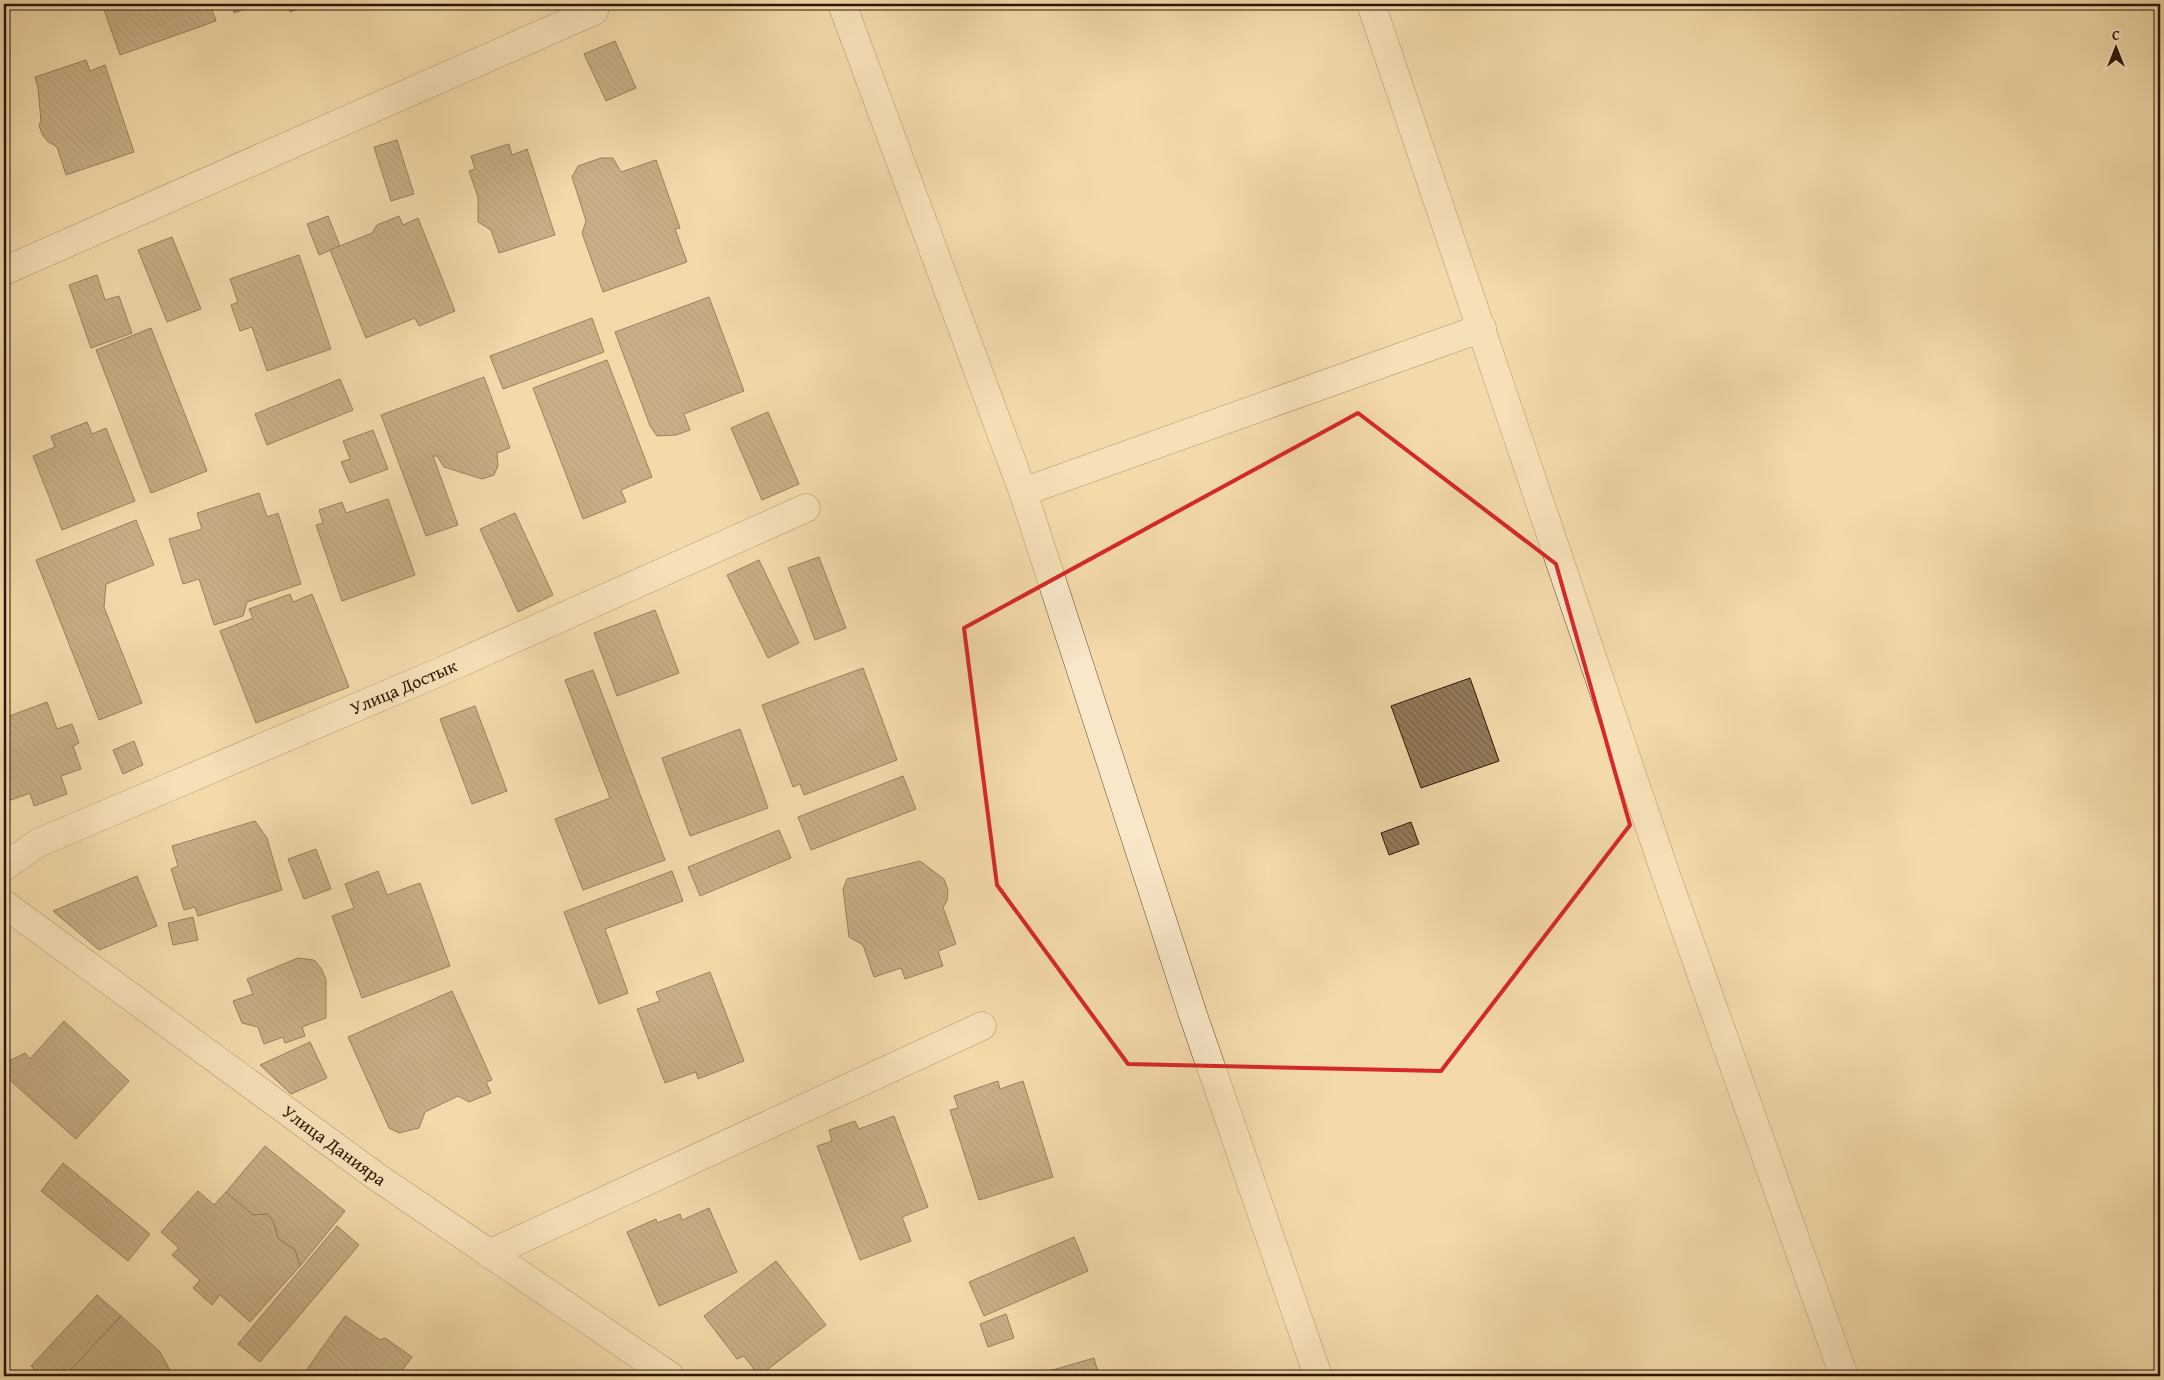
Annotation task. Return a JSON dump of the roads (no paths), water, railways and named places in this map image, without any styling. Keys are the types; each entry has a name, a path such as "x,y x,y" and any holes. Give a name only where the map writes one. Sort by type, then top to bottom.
{"street":[{"path":"842,4 1023,492 1193,1015 1318,1376"},
{"path":"1371,4 1666,875 1844,1376"},
{"path":"4,271 594,11"},
{"path":"1023,492 1482,328"},
{"name":"Улица Достык","path":"4,868 38,843 444,670 806,508"},
{"name":"Улица Данияра","path":"4,904 377,1177 670,1376"},
{"path":"489,1254 982,1026"}]}
